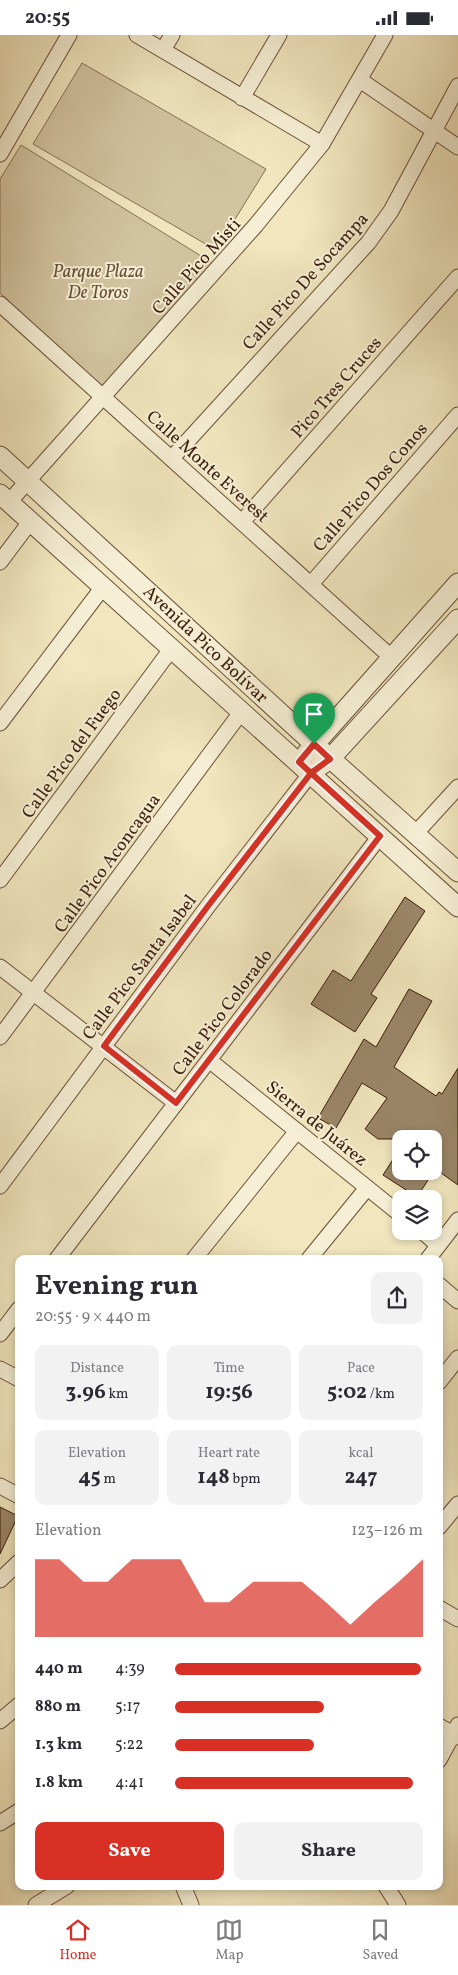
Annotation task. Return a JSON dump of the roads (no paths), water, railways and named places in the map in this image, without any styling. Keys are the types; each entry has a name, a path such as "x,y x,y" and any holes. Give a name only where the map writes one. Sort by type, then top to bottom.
{"street":[{"path":"0,153 69,35"},
{"path":"137,35 322,144"},
{"path":"163,51 172,35"},
{"path":"242,98 278,35"},
{"name":"Calle Pico Misti","path":"4,498 28,482 256,225 322,144 385,35"},
{"path":"360,80 458,147"},
{"name":"Calle Pico De Socampa","path":"172,458 368,243 391,211 458,86"},
{"name":"Pico Tres Cruces","path":"242,522 458,277"},
{"name":"Calle Monte Everest","path":"0,304 391,657"},
{"name":"Calle Pico Dos Conos","path":"311,584 458,415"},
{"name":"Avenida Pico Bolívar","path":"0,456 330,759 458,872"},
{"name":"Avenida Pico Bolívar","path":"4,498 305,767 458,907"},
{"path":"0,563 30,523"},
{"path":"305,767 314,744 458,583"},
{"path":"0,723 103,587"},
{"path":"305,767 330,759 458,619"},
{"name":"Calle Pico del Fuego","path":"0,880 172,648"},
{"name":"Calle Pico Aconcagua","path":"0,1037 242,711"},
{"name":"Calle Pico Santa Isabel","path":"0,1186 208,906 305,767"},
{"path":"415,834 458,787"},
{"name":"Calle Pico Colorado","path":"60,1255 380,836"},
{"path":"0,967 176,1103"},
{"name":"Sierra de Juárez","path":"209,1060 392,1208"},
{"path":"197,1255 297,1131"},
{"path":"313,1255 367,1188"},
{"path":"431,1255 458,1220"},
{"path":"432,1240 438,1245"},
{"path":"443,1288 458,1301"},
{"path":"0,1334 15,1314"},
{"path":"443,1377 458,1358"},
{"path":"0,1369 15,1377"},
{"path":"0,1486 15,1494"},
{"path":"443,1522 458,1504"},
{"path":"0,1579 15,1567"},
{"path":"443,1610 458,1619"},
{"path":"0,1721 15,1708"},
{"path":"443,1727 456,1732 443,1753"},
{"path":"0,1823 15,1814"},
{"path":"36,1905 60,1890"},
{"path":"185,1890 191,1905"},
{"path":"389,1890 398,1905"}],"park label":[{"name":"Parque Plaza De Toros","path":"98,282"}]}
